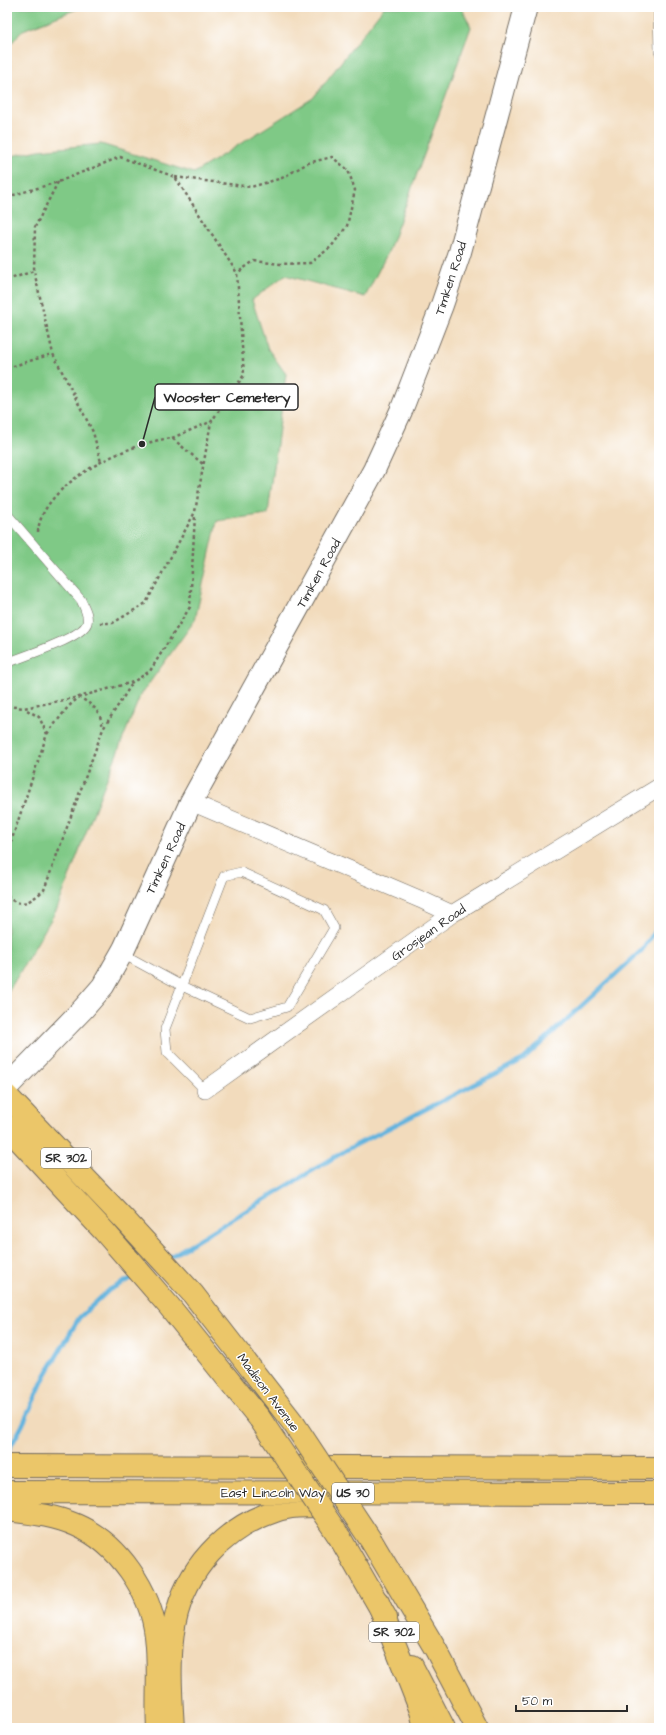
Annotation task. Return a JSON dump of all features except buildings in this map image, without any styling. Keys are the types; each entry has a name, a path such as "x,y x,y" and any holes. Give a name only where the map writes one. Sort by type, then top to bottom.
{"main road":[{"name":"Madison Avenue","path":"7,1096 193,1294 294,1424 372,1542 436,1650 477,1728"},
{"name":"Madison Avenue","path":"7,1127 104,1231 169,1306 260,1419 340,1538 378,1602 444,1728"},
{"path":"7,1451 64,1460"},
{"name":"East Lincoln Way","path":"7,1466 64,1460 234,1467 659,1468"},
{"name":"East Lincoln Way","path":"7,1492 659,1494"},
{"path":"173,1728 172,1646 174,1622 182,1597 193,1574 218,1544 235,1530 255,1519 275,1511 298,1506 659,1506"},
{"path":"7,1510 35,1514 76,1525 97,1538 116,1554 132,1572 144,1593 151,1612 156,1636 158,1728"},
{"path":"378,1602 421,1711 425,1728"}],"street":[{"name":"Timken Road","path":"7,1087 103,986 121,953 191,802 374,470 401,411 442,305 460,252 526,7"},
{"name":"Grosjean Road","path":"205,1090 452,914 659,787"},
{"path":"191,802 452,914"}],"lane":[{"path":"658,7 659,52"},
{"path":"7,514 81,600 86,613 87,622 84,629 72,637 7,663"},
{"path":"121,953 182,986 250,1018 287,1007 334,928 324,910 242,872 224,876 182,986 165,1029 167,1052 205,1090"}],"path":[{"path":"7,197 58,182 120,157 175,177 251,187 282,178 308,163 332,157 348,170 355,190 348,226 331,247 310,263 280,264 254,261 238,273"},
{"path":"7,706 24,708 79,697 133,682 150,671 190,607 196,512 211,422 244,375 238,273 175,177"},
{"path":"58,182 35,227 34,271 53,354 93,432 101,462"},
{"path":"7,280 34,271"},
{"path":"7,368 53,354"},
{"path":"37,548 38,520 61,488 101,462 159,440 172,438 211,422"},
{"path":"172,438 204,465"},
{"path":"87,622 113,623 146,603 196,512"},
{"path":"7,896 22,903 31,901 44,890 103,729 133,682"},
{"path":"79,697 93,705 101,715 103,729"},
{"path":"7,854 47,734 68,707 79,697"},
{"path":"24,708 39,717 47,734"}],"green space":[{"path":"7,7 82,7 23,30 7,48"},
{"path":"384,7 461,7 471,27 389,250 365,297 285,275 252,300 268,349 286,374 268,514 217,521 195,620 140,696 57,909 7,994 7,157 39,150 101,144 194,173 313,98"}],"waterway":[{"path":"168,1258 348,1149 524,1059 642,950 659,926"},
{"path":"7,1453 22,1426 45,1376 79,1318 109,1290 136,1276"}],"place":[{"name":"Wooster Cemetery","path":"142,444"}]}
